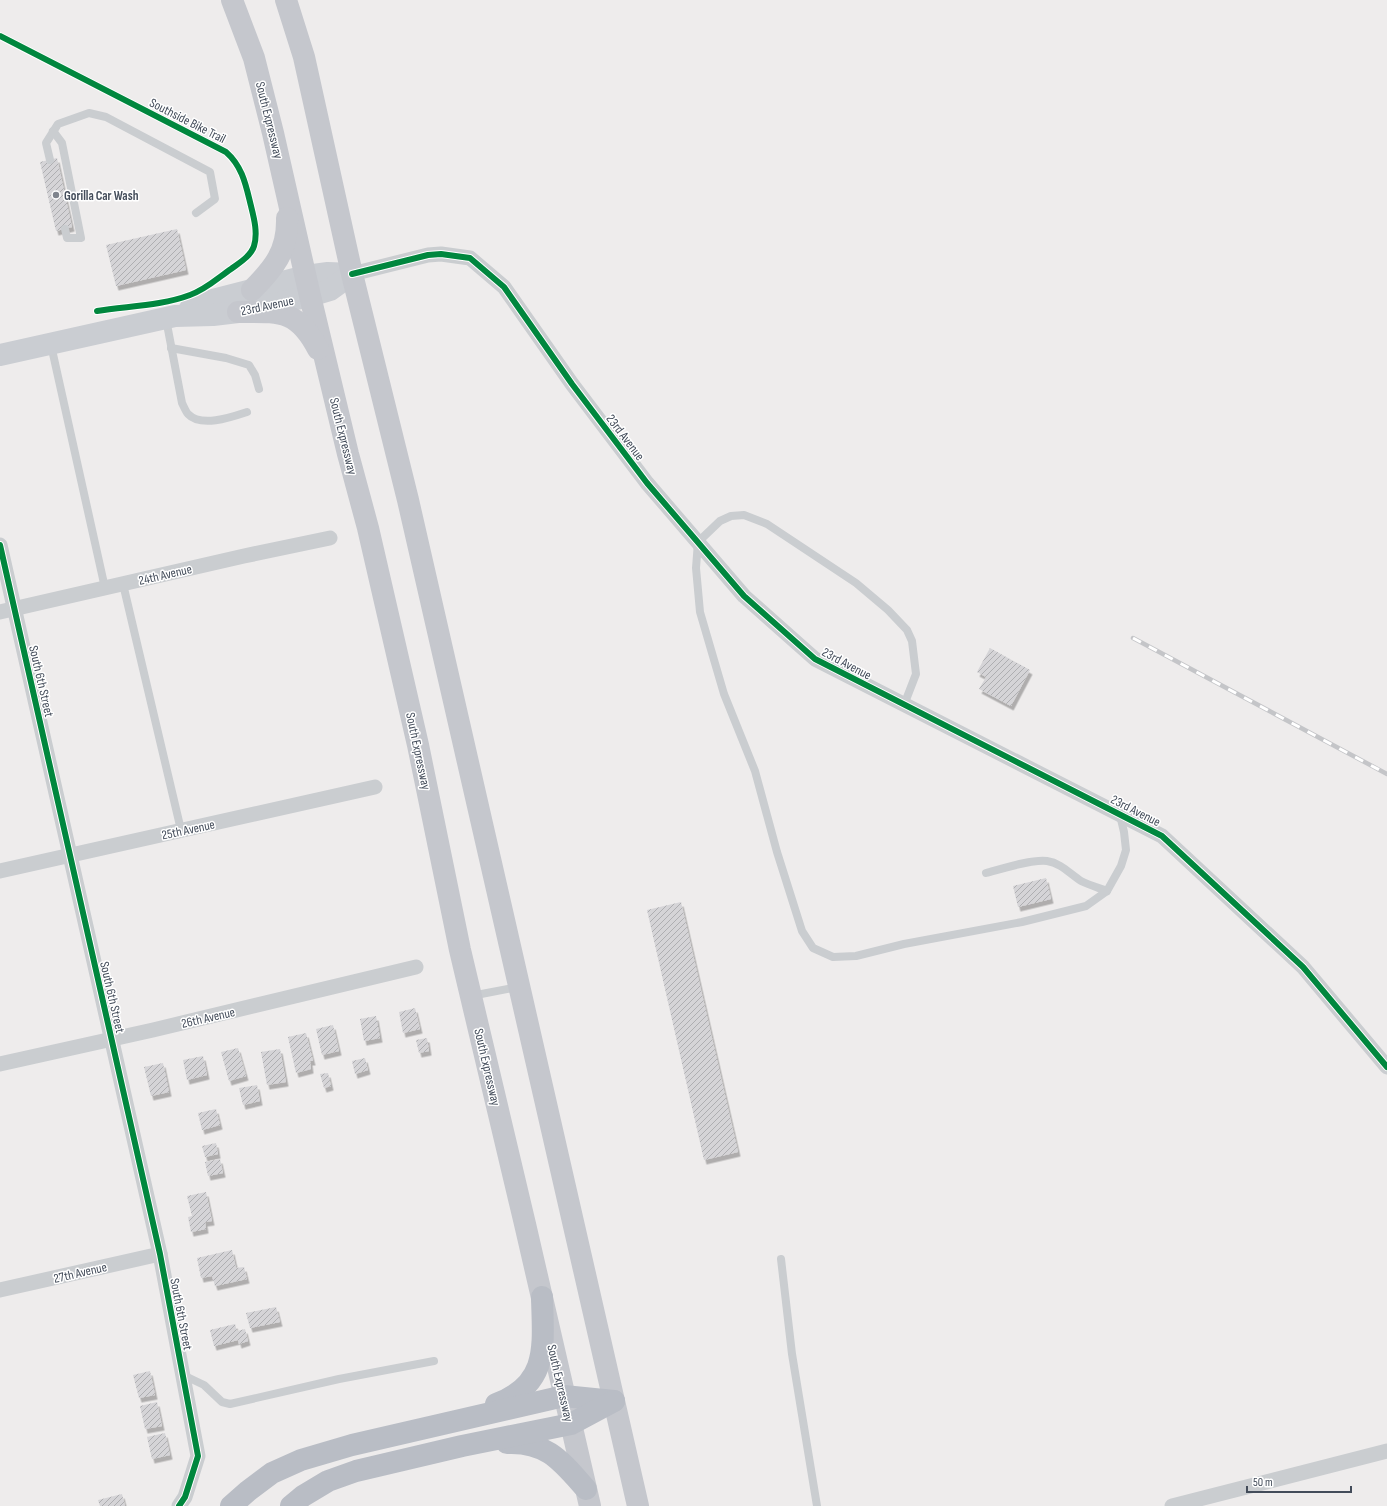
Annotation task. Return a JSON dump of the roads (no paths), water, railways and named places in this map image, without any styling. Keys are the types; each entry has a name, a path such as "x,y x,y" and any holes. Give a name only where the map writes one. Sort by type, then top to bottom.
{"highway":[{"path":"444,1424 499,1403 516,1394 529,1382 538,1369 543,1346 542,1297"},
{"path":"231,1506 272,1473 300,1460 352,1445 564,1396 614,1401"},
{"path":"291,1506 302,1496 328,1481 356,1471 462,1446 570,1424 614,1401"},
{"path":"462,1446 517,1442 538,1447 560,1459 588,1497"}],"main road":[{"name":"South Expressway","path":"232,0 254,58 286,185 308,286 348,454 368,528 418,745 471,996 588,1497"},
{"path":"286,0 304,57 352,274 408,500 638,1506"},
{"path":"252,290 269,274 278,260 283,248 287,228 286,185"},
{"name":"23rd Avenue","path":"0,355 171,318 238,312 308,286 328,273 352,274"},
{"name":"23rd Avenue","path":"171,318 213,300 252,290 308,286"},
{"path":"238,312 279,313 293,318 314,340 328,368"}],"street":[{"name":"23rd Avenue","path":"352,274 428,255 441,254 470,258 504,287 572,384 647,483 744,596 815,659 1162,836 1303,967 1387,1067"},
{"name":"24th Avenue","path":"7,610 330,538"},
{"name":"South 6th Street","path":"0,545 7,610 69,855 160,1254 183,1375 198,1456 185,1497 179,1506"},
{"name":"25th Avenue","path":"0,870 375,788"},
{"name":"26th Avenue","path":"0,1064 111,1040 416,967"},
{"name":"27th Avenue","path":"0,1290 160,1254"},
{"path":"1172,1506 1387,1450"}],"lane":[{"path":"50,160 46,143 58,124 89,113 106,117 210,172 215,199 196,213"},
{"path":"53,131 62,142 81,238 67,238 65,229"},
{"path":"171,318 171,348 182,403 188,414 196,420 210,421 247,412"},
{"path":"51,344 105,588"},
{"path":"171,348 226,358 249,365 255,375 259,389"},
{"path":"904,705 916,674 912,641 907,630 888,610 856,583 767,524 744,515 731,516 720,521 698,542 696,568 700,612 724,694 755,770 777,852 802,931 813,948 833,957 856,956 904,944 1054,915 1086,906 1108,891 1121,866 1126,850 1120,814"},
{"path":"123,584 181,830"},
{"path":"986,873 1033,862 1046,861 1055,863 1082,881 1108,891"},
{"path":"471,996 519,987"},
{"path":"781,1259 792,1354 818,1506"},
{"path":"183,1375 204,1385 222,1402 230,1404 339,1379 434,1361"}],"railway":[{"path":"1133,638 1387,774"}],"place":[{"name":"Gorilla Car Wash","path":"56,195"}]}
